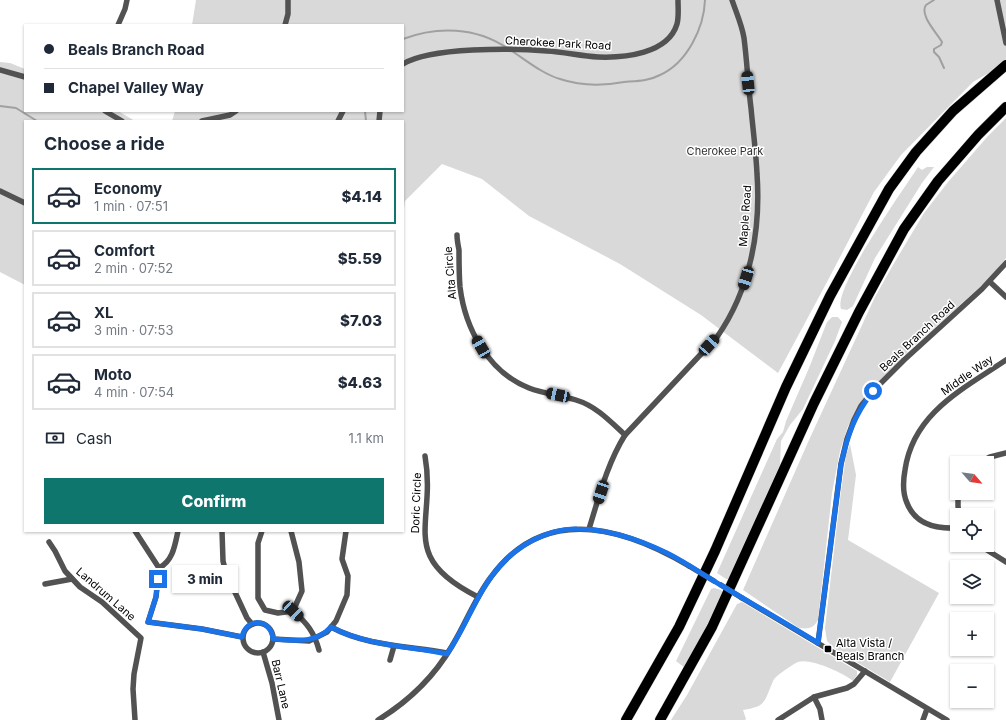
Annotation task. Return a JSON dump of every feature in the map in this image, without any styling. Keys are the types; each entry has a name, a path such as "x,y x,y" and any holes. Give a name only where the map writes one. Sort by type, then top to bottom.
{"highway":[{"path":"626,720 679,627 715,551 786,387 830,296 889,189 916,152 953,111 1006,65"},
{"path":"660,720 712,627 814,402 859,312 904,229 938,181 978,135 1006,108"}],"street":[{"path":"118,24 127,0"},
{"path":"285,24 288,14 288,0"},
{"name":"Cherokee Park Road","path":"404,64 417,58 450,52 527,49 598,57 622,56 646,52 659,45 673,32 677,23 678,0"},
{"name":"Maple Road","path":"589,529 608,467 616,448 625,435 717,337 727,323 734,309 750,265 757,216 757,174 744,37 732,0"},
{"path":"997,0 1006,43"},
{"path":"0,70 24,77"},
{"path":"107,112 120,120"},
{"path":"207,120 230,115 234,112"},
{"path":"0,191 24,203"},
{"name":"Alta Circle","path":"457,235 462,299 476,338 487,356 502,371 518,383 536,390 577,400 588,405 609,420 625,435"},
{"name":"Beals Branch Road","path":"818,643 841,464 847,439 854,420 862,406 882,381 990,282 1006,263"},
{"path":"990,282 1006,297"},
{"name":"Middle Way","path":"950,527 933,526 920,520 911,511 903,492 907,456 914,439 924,425 946,401 958,391 1006,360"},
{"path":"994,456 1006,453"},
{"name":"Doric Circle","path":"425,456 428,476 424,532 428,552 434,564 447,578 478,597"},
{"path":"378,720 406,700 424,684 447,654 478,597 500,565 529,543 554,532 577,528 608,532 637,540 662,550 947,720"},
{"path":"136,532 159,568 156,597 148,622 202,629 242,637"},
{"path":"159,568 166,564 174,550 178,532"},
{"path":"222,532 223,561 226,573 247,618 252,624"},
{"path":"262,532 258,543 258,598 265,610 278,613 293,611 306,622 315,638 319,650"},
{"path":"291,532 300,562 302,591 293,611"},
{"path":"273,639 309,641 327,632 336,621 347,595 348,576 342,559 346,532"},
{"name":"Landrum Lane","path":"49,542 65,571 72,579 80,587 102,602 141,638 134,674 133,689 135,720"},
{"path":"990,552 1006,562"},
{"path":"45,584 72,579"},
{"path":"252,624 265,624 271,630 273,639 270,647 263,652 255,653 247,649 243,642 242,637 245,629 252,624"},
{"path":"331,627 372,642 447,654"},
{"path":"390,660 394,646"},
{"name":"Barr Lane","path":"263,652 272,683 278,720"},
{"path":"778,720 814,697 847,688 854,684 865,671"},
{"path":"814,697 820,709 822,720"},
{"path":"923,720 927,709"}],"green space":[{"name":"Cherokee Park","path":"196,0 1006,0 1006,63 973,82 901,155 874,192 778,373 701,315 620,264 529,216 482,179 442,164 405,201 404,208 404,120 172,120 175,112 404,112 404,24 192,24"},
{"path":"0,62 10,63 24,69 24,112 120,112 133,120 24,120 24,284 0,272"},
{"path":"1006,118 1006,258 991,277 913,347 871,389 848,426 840,451 832,493 818,620 810,628 799,628 743,590 809,440 875,297 924,213 948,182 988,136"},
{"path":"918,167 922,170 927,167 934,167 922,183 875,258 853,306 847,310 841,309 841,298 858,261 885,216"},
{"path":"832,317 838,317 842,322 835,341 803,409 790,425 781,441 780,465 730,579 726,579 717,573 777,439 783,432 786,421 827,322"},
{"path":"850,444 856,475 848,540 939,593 890,682 835,649 827,641 825,628 840,499 846,455"},
{"path":"714,588 721,590 723,593 685,668 676,661 711,589"},
{"path":"742,602 857,671 857,675 853,681 835,670 818,664 804,661 798,662 775,678 762,704 743,710 745,720 671,720 687,695 737,604"}],"waterway":[{"path":"512,51 547,74 576,83 592,85 608,84 651,78 670,69 686,53 692,44 701,22 705,0"},
{"path":"934,0 926,5 924,9 927,19 942,42 941,45 934,49 934,52 939,57 944,68"},
{"path":"404,39 429,32 469,32 495,41 507,48"},
{"path":"0,106 16,108 35,120"},
{"path":"365,112 366,120"}],"place":[{"name":"Alta Vista / Beals Branch","path":"828,649"}],"route":[{"path":"158,579 156,597 148,622 158,625 202,629 242,637 248,626 260,623 265,624 271,630 273,639 309,641 327,632 331,627 372,642 430,650 447,654 478,597 500,565 514,553 540,537 554,532 577,528 589,529 612,533 655,547 818,643 834,509 841,464 847,439 854,420 873,391"}]}
